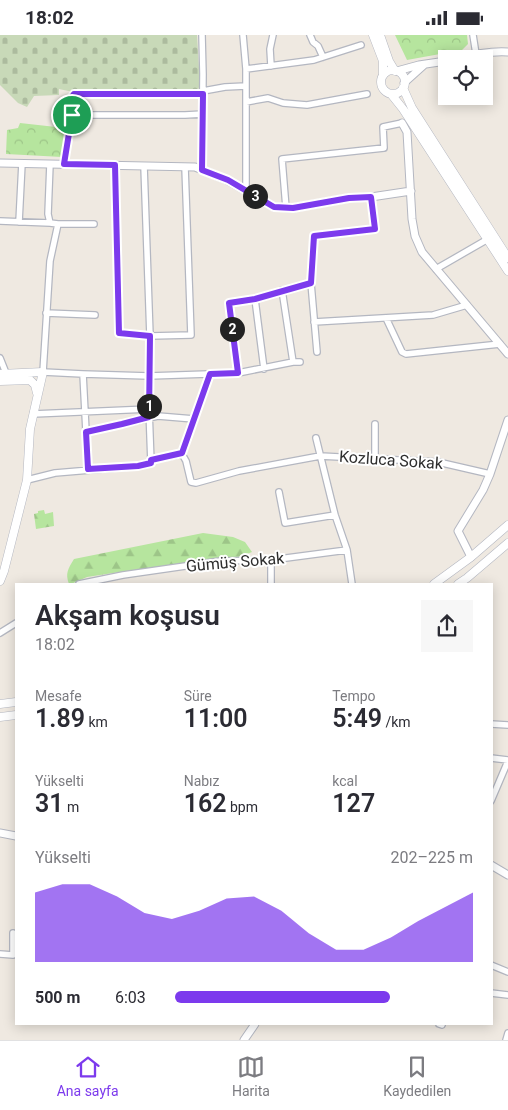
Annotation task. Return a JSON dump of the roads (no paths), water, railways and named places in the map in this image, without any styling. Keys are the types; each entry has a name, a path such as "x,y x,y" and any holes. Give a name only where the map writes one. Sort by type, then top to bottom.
{"main road":[{"path":"373,35 383,61 382,87 391,94 403,109 508,271"},
{"path":"380,35 390,61 396,71 403,76 404,86 412,108 508,258"},
{"path":"383,75 390,71 396,71"},
{"path":"391,94 398,93 404,86"},
{"path":"0,381 43,372 30,429 27,480 0,581"},
{"path":"3,373 30,376"},
{"path":"30,376 38,395"},
{"path":"435,583 471,557 508,525"},
{"path":"459,583 508,543"},
{"path":"0,555 9,553"},
{"path":"0,704 15,702"},
{"path":"0,717 15,715"}],"street":[{"path":"202,35 202,170"},
{"path":"242,35 246,69 246,191"},
{"path":"271,66 270,49 273,35"},
{"path":"310,35 323,57"},
{"path":"473,35 475,50"},
{"path":"246,69 314,60 361,45"},
{"path":"493,51 508,52"},
{"path":"396,71 438,62"},
{"path":"404,86 424,65"},
{"path":"203,114 69,115 70,100 74,94 203,92 225,87 246,86"},
{"path":"246,102 268,98 283,103 307,105 367,94"},
{"path":"64,164 72,115"},
{"path":"286,208 282,159 384,148 383,127 402,123 407,132 412,219 415,237 422,253 508,354"},
{"path":"0,163 195,167 228,180 274,207 286,208 411,191"},
{"path":"19,222 22,163"},
{"path":"50,164 48,215 50,223"},
{"path":"115,165 119,333 150,336 191,335 185,167"},
{"path":"144,166 150,336 149,417 151,460"},
{"path":"317,351 311,283 314,236 375,229 371,197"},
{"path":"0,221 58,224 94,223"},
{"path":"58,224 50,261 43,372 150,376 238,373 296,362 282,290"},
{"path":"436,269 488,239"},
{"path":"238,373 229,303 255,299 311,283"},
{"path":"255,299 264,369"},
{"path":"314,322 433,315 468,305"},
{"path":"46,313 94,315"},
{"path":"386,318 402,352 406,355 500,344"},
{"path":"0,358 3,373"},
{"path":"83,374 88,469"},
{"path":"27,480 55,473 138,466 151,463 151,460 182,453 210,374"},
{"path":"33,414 149,409"},
{"path":"86,432 149,417 194,419"},
{"path":"471,557 458,531 490,475 508,419"},
{"path":"375,458 376,424"},
{"path":"316,438 335,515 347,550 352,583"},
{"name":"Kozluca Sokak","path":"182,453 186,461 190,481 196,483 239,471 320,455 438,462 490,475"},
{"path":"279,492 285,523 335,515"},
{"name":"Gümüş Sokak","path":"84,583 123,575 220,561 271,560 347,550"},
{"path":"271,560 271,583"},
{"path":"0,633 15,624"},
{"path":"493,724 508,725"},
{"path":"493,758 508,761 493,796"},
{"path":"0,833 15,836"},
{"path":"493,866 508,875"},
{"path":"0,955 13,955 13,933"},
{"path":"493,966 508,972"},
{"path":"493,993 508,995"},
{"path":"244,1040 255,1025"},
{"path":"506,1040 508,1033"}]}
